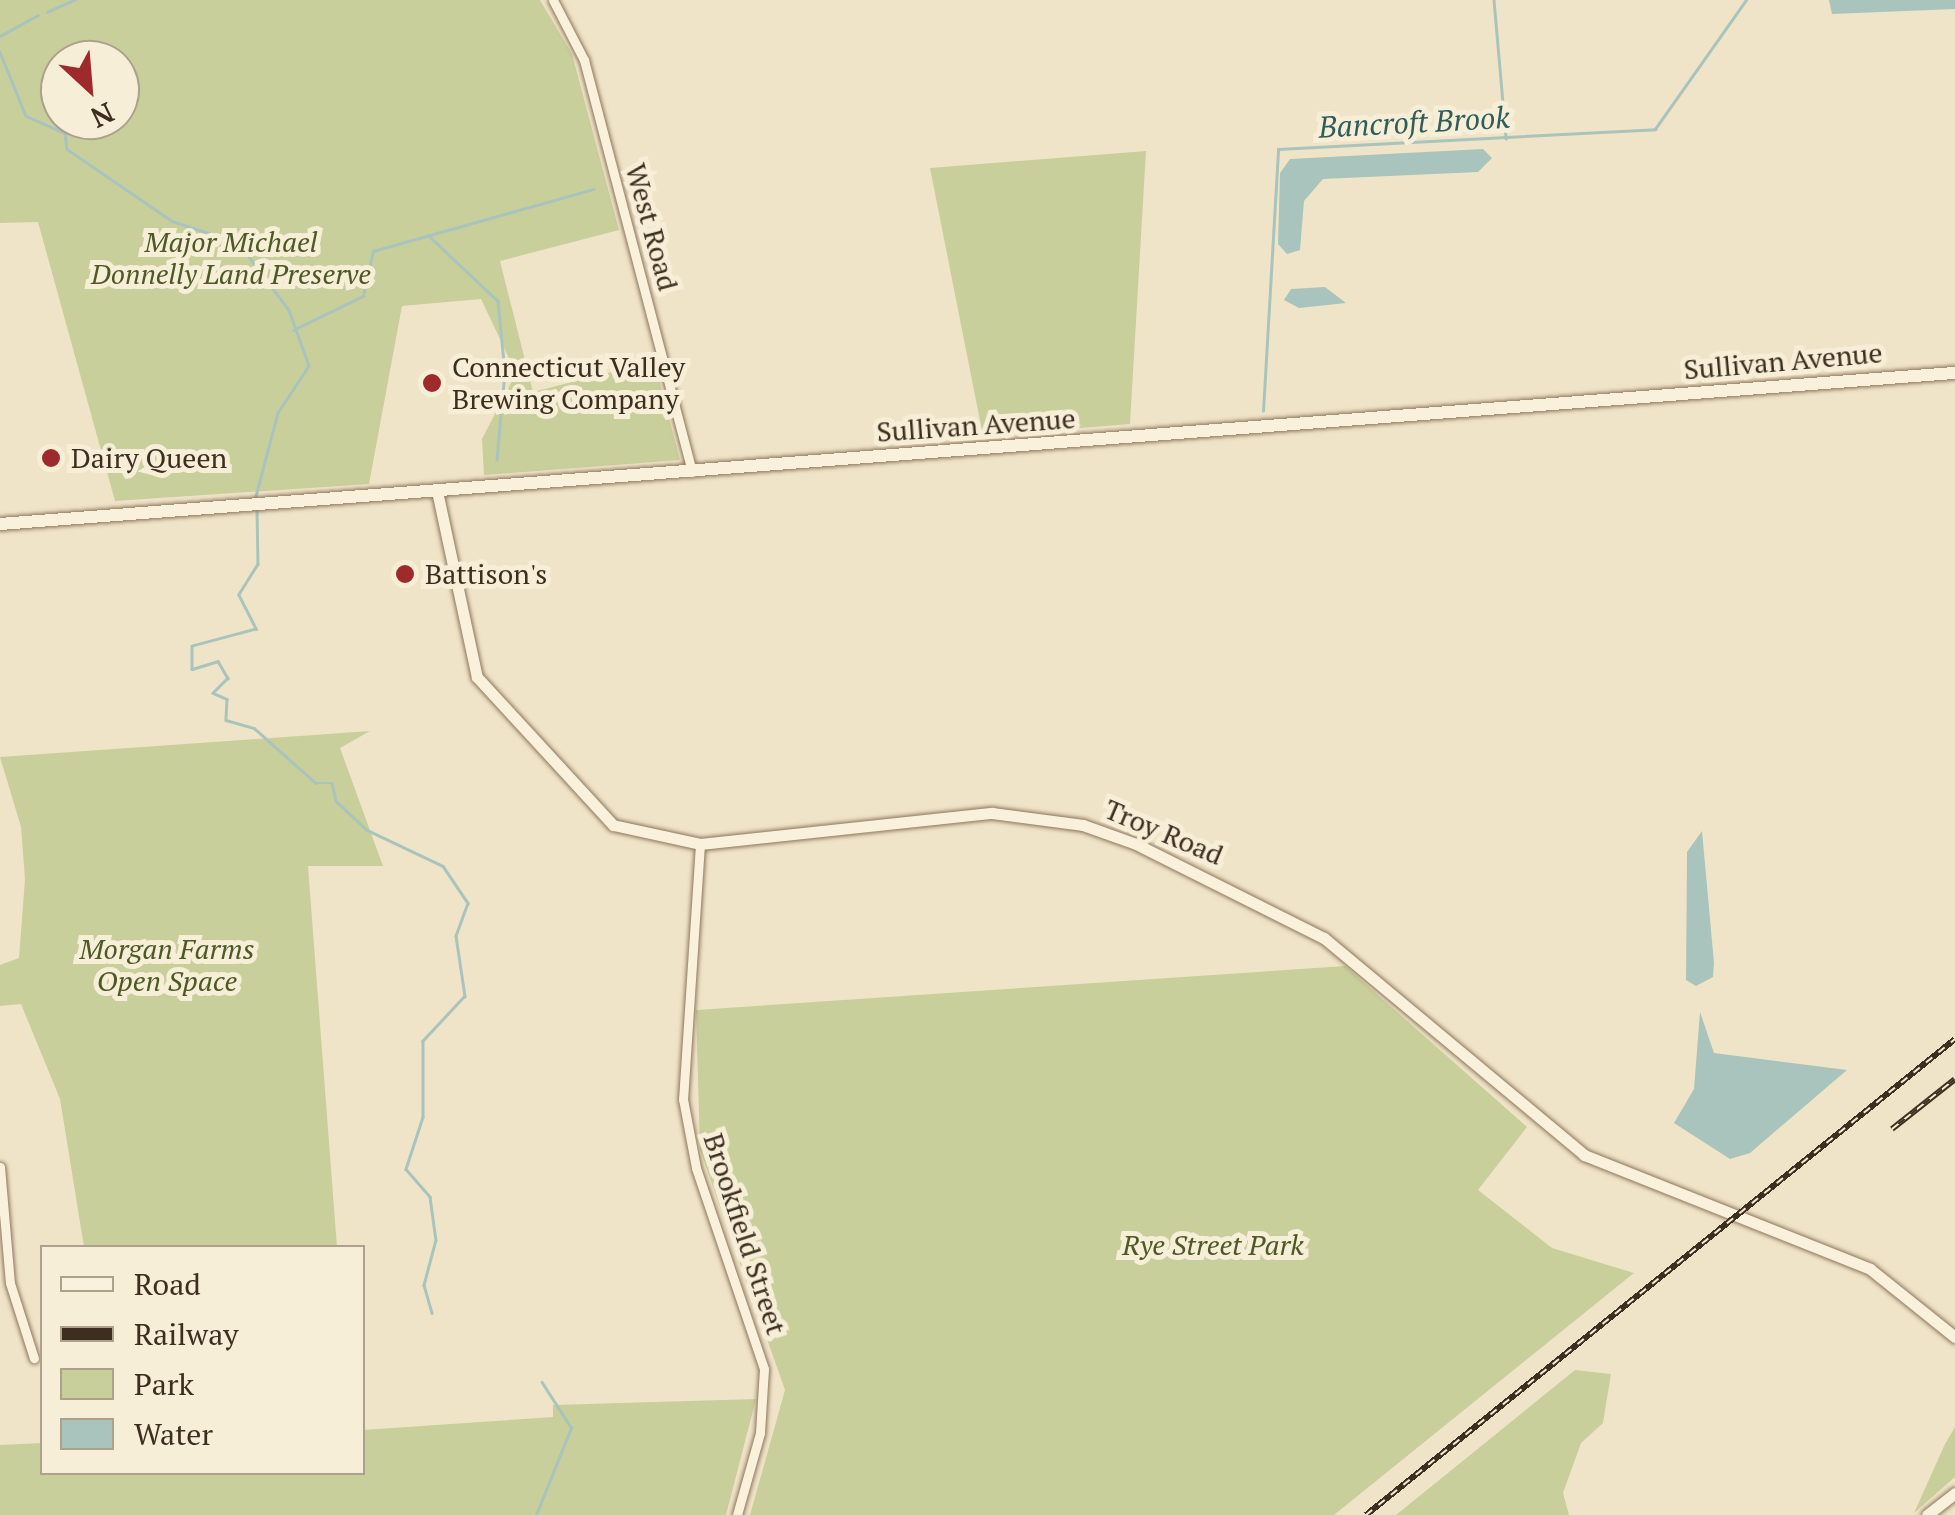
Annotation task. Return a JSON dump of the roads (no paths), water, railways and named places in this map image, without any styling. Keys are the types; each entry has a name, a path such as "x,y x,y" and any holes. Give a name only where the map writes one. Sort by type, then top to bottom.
{"main road":[{"name":"Sullivan Avenue","path":"0,524 1955,373"}],"street":[{"name":"West Road","path":"553,0 584,60 692,472"},
{"name":"Troy Road","path":"437,491 467,650 494,702 596,814 643,838 700,844 992,813 1083,825 1136,844 1310,929 1584,1155 1870,1270 1955,1337"},
{"name":"Brookfield Street","path":"700,844 683,1099 696,1168 764,1369 760,1434 737,1515"},
{"path":"0,1168 10,1283 34,1358"},
{"path":"1927,1515 1955,1492"}],"water":[{"path":"1829,0 1955,0 1955,9 1832,14"},
{"path":"1483,149 1492,158 1478,172 1323,179 1304,201 1300,250 1287,254 1278,244 1280,173 1290,159"},
{"path":"1325,287 1346,303 1299,308 1284,300 1291,289"},
{"path":"1702,831 1714,963 1713,977 1696,986 1686,980 1687,852"},
{"path":"1700,1012 1714,1053 1847,1070 1750,1153 1730,1159 1674,1123 1694,1089"}],"waterway":[{"path":"47,12 74,0"},
{"path":"1494,0 1506,138"},
{"name":"Bancroft Brook","path":"1263,411 1278,149 1655,129 1746,0"},
{"path":"0,36 38,15"},
{"path":"0,52 26,116 65,133 67,149 172,221 239,243 289,310 309,366 278,413 256,496"},
{"path":"293,330 363,296 373,251 593,189"},
{"path":"428,235 498,301 505,372 497,460"},
{"path":"257,509 258,564 239,595 256,629 192,646 192,669 218,661 228,678 213,693 227,699 226,720 254,728 316,783 332,783 336,801 367,830 443,866 468,903 456,936 465,996 423,1041 423,1117 406,1169 430,1197 436,1240 424,1285 432,1313"},
{"path":"536,1515 571,1428 542,1383"}],"railway":[{"path":"1366,1515 1955,1039"},
{"path":"1892,1129 1955,1079"}],"place":[{"name":"Connecticut Valley Brewing Company","path":"432,383"},
{"name":"Dairy Queen","path":"51,458"},
{"name":"Battison's","path":"405,574"}],"park label":[{"name":"Major Michael Donnelly Land Preserve","path":"231,258"},
{"name":"Morgan Farms Open Space","path":"167,965"},
{"name":"Rye Street Park","path":"1213,1245"}]}
